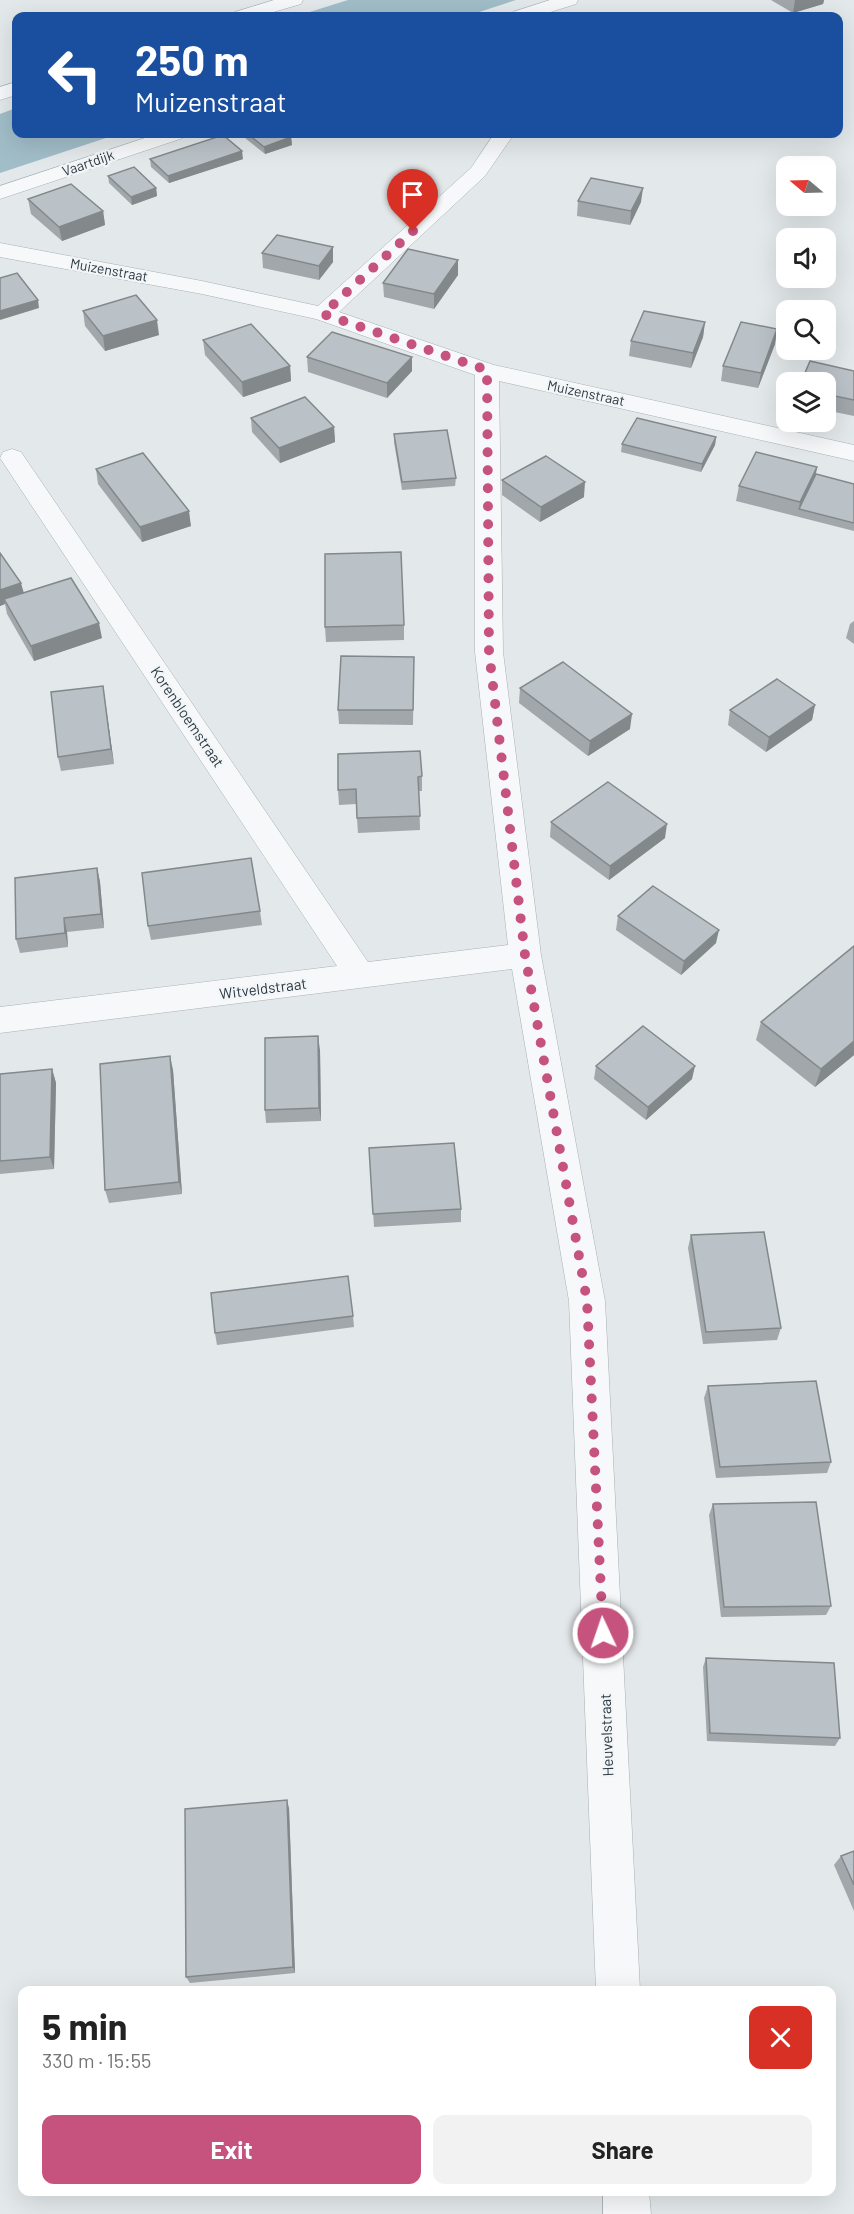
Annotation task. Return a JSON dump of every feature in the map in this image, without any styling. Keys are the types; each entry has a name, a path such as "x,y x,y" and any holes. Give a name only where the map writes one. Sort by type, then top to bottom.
{"street":[{"path":"255,12 294,0"},
{"path":"532,12 569,0"},
{"name":"Vaartdijk","path":"0,193 164,138"},
{"path":"323,314 478,172 501,138"},
{"name":"Muizenstraat","path":"0,250 165,280 323,314 487,370 854,453"},
{"name":"Heuvelstraat","path":"487,370 489,652 525,955 587,1301 618,1986"},
{"name":"Korenbloemstraat","path":"12,457 361,977"},
{"name":"Witveldstraat","path":"0,1020 525,955"},
{"path":"626,2196 627,2214"}],"water":[{"path":"348,0 516,0 479,12 310,12"},
{"path":"12,110 12,138 106,138 0,173 0,114"}],"building":[{"path":"214,138 227,138 242,151 168,176 150,159"},
{"path":"253,138 288,138 264,147"},
{"path":"134,167 156,188 131,197 108,176"},
{"path":"591,178 643,188 631,211 578,201"},
{"path":"71,184 103,211 59,227 28,199"},
{"path":"277,235 333,247 319,266 262,253"},
{"path":"408,249 458,260 434,294 383,283"},
{"path":"17,273 38,300 0,311 0,278"},
{"path":"136,295 157,320 103,336 83,311"},
{"path":"644,311 705,322 693,353 631,341"},
{"path":"741,322 776,329 761,373 723,366"},
{"path":"251,324 290,366 242,382 203,340"},
{"path":"332,332 412,357 387,383 307,357"},
{"path":"810,361 854,371 854,400 836,396 836,372 805,372"},
{"path":"305,397 334,427 279,448 251,418"},
{"path":"637,418 716,437 702,464 622,444"},
{"path":"447,430 456,478 402,482 394,434"},
{"path":"756,452 817,467 800,502 739,486"},
{"path":"143,453 189,511 140,527 96,469"},
{"path":"546,456 585,482 541,507 502,480"},
{"path":"816,474 854,484 854,523 799,509"},
{"path":"401,552 404,625 325,627 325,554"},
{"path":"0,553 21,583 0,590"},
{"path":"71,578 99,623 31,646 4,599"},
{"path":"341,656 414,657 413,710 338,710"},
{"path":"563,662 632,714 590,741 520,688"},
{"path":"777,679 815,705 769,737 730,710"},
{"path":"103,686 111,749 58,757 51,692"},
{"path":"420,751 422,776 418,777 420,816 357,818 356,789 338,790 338,754"},
{"path":"608,782 667,824 610,866 551,822"},
{"path":"251,858 260,911 148,926 142,873"},
{"path":"97,868 101,914 64,918 65,933 16,939 15,878"},
{"path":"653,886 719,930 684,961 618,916"},
{"path":"854,946 854,1041 821,1069 761,1022"},
{"path":"643,1026 695,1066 648,1107 596,1066"},
{"path":"318,1036 319,1108 265,1110 265,1038"},
{"path":"170,1056 179,1182 105,1190 100,1064"},
{"path":"52,1069 50,1157 0,1161 0,1074"},
{"path":"454,1143 461,1209 373,1214 369,1148"},
{"path":"764,1232 781,1328 706,1332 691,1235"},
{"path":"348,1276 353,1316 215,1333 211,1293"},
{"path":"816,1381 831,1462 720,1467 708,1386"},
{"path":"816,1502 831,1606 724,1607 713,1504"},
{"path":"706,1658 834,1663 840,1738 710,1733"},
{"path":"287,1800 293,1967 186,1977 185,1809"},
{"path":"854,1851 854,1885 841,1856"}],"route":[{"path":"413,231 323,314 487,370 489,652 525,955 587,1301 603,1633"}]}
